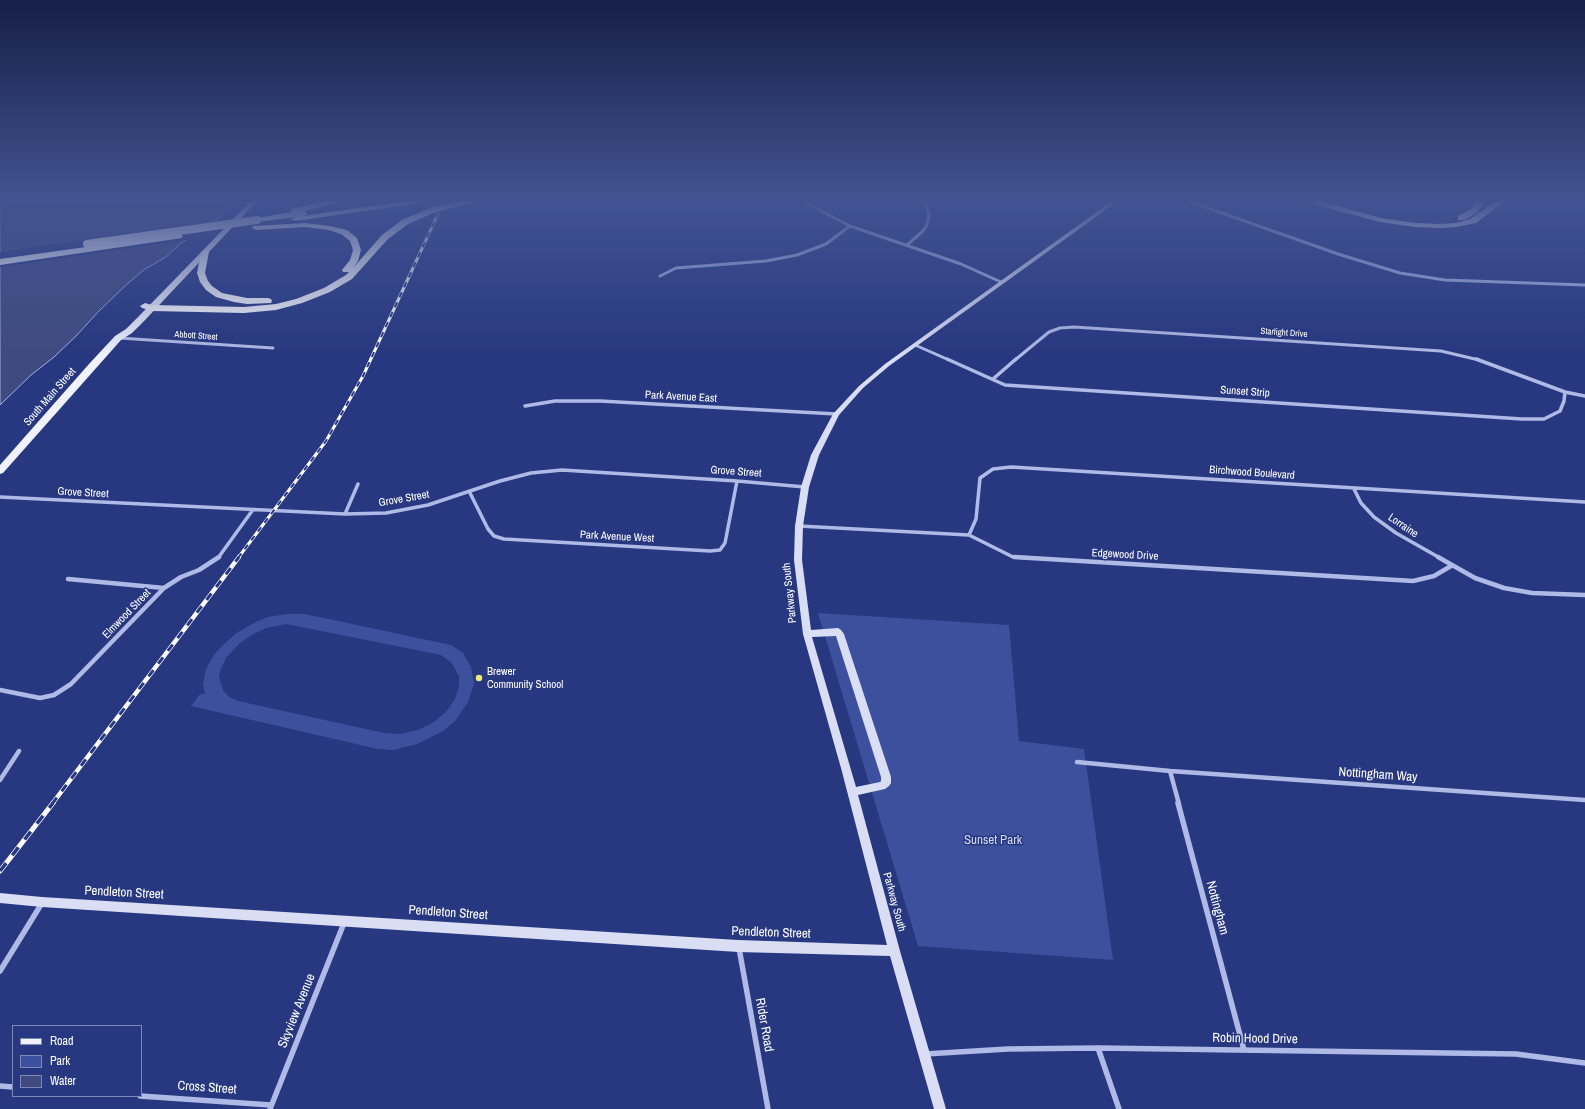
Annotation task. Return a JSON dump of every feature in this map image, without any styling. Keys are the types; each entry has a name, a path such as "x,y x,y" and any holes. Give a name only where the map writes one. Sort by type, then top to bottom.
{"highway":[{"path":"0,257 33,253"},
{"path":"0,262 64,253"},
{"path":"205,253 201,266 201,276 205,284 215,292 228,298 247,301 286,299"},
{"path":"150,305 248,305 286,299 320,287 344,273 352,264 357,253"},
{"path":"150,305 252,310 283,306 307,299 333,287 349,277 371,253"}],"main road":[{"name":"South Main Street","path":"0,471 67,393 118,338 129,331 150,305 199,253"},
{"name":"South Main Street","path":"150,305 204,253"},
{"name":"Parkway South","path":"940,1109 894,951 808,634 798,560 799,526 805,487 815,455 836,414 861,387 887,365 1043,253"},
{"path":"808,634 838,632 841,636 886,777 886,783 882,786 852,792"},
{"name":"Pendleton Street","path":"0,898 42,902 738,946 894,951"}],"street":[{"path":"660,276 676,268 766,261 803,253"},
{"path":"929,253 961,264 1002,282"},
{"path":"1334,253 1400,273 1445,280 1585,285"},
{"name":"Starlight Drive","path":"993,379 1050,332 1060,328 1074,327 1441,351 1475,359 1565,392 1585,396"},
{"name":"Abbott Street","path":"118,338 273,348"},
{"name":"Sunset Strip","path":"915,345 1005,385 1522,419 1544,419 1560,411 1564,401 1565,392"},
{"name":"Park Avenue East","path":"525,406 555,401 600,401 836,414"},
{"name":"Birchwood Boulevard","path":"968,535 976,520 980,478 993,469 1011,467 1585,502"},
{"name":"Grove Street","path":"0,497 345,514 386,513 428,505 469,491 531,473 562,470 737,481 805,487"},
{"name":"Park Avenue West","path":"469,491 488,529 494,536 504,539 710,551 720,550 725,543 737,481"},
{"path":"345,514 358,484"},
{"name":"Lorraine","path":"1354,489 1361,503 1374,517 1396,533 1451,566 1475,578 1504,588 1532,593 1585,595"},
{"name":"Elmwood Street","path":"0,690 40,698 54,695 71,684 164,588 181,577 199,570 218,558 252,510"},
{"name":"Edgewood Drive","path":"799,526 968,535 1013,557 1413,581 1434,576 1451,566"},
{"path":"68,579 164,588"},
{"path":"0,780 19,751"},
{"name":"Nottingham Way","path":"1077,762 1170,771 1585,800"},
{"name":"Nottingham","path":"1170,771 1244,1050"},
{"path":"0,971 42,902"},
{"name":"Skyview Avenue","path":"270,1107 344,920"},
{"name":"Rider Road","path":"738,946 768,1109"},
{"path":"1098,1048 1119,1109"},
{"name":"Robin Hood Drive","path":"925,1054 1008,1049 1098,1048 1516,1054 1585,1063"},
{"path":"0,1086 12,1087"},
{"name":"Cross Street","path":"142,1096 270,1107"}],"green space":[{"name":"Sunset Park","path":"818,613 1009,625 1019,741 1084,749 1113,960 918,946"},
{"path":"287,614 305,614 451,645 463,653 471,667 474,684 468,702 455,721 443,731 417,744 393,750 378,749 191,706 200,694 205,694 203,684 206,669 214,655 238,632 268,617","holes":["286,624 441,655 451,662 459,676 459,687 455,699 446,712 434,722 418,730 400,734 384,733 238,701 229,697 223,690 219,677 221,668 226,658 240,643 266,628"]}],"water":[{"path":"0,253 171,253 145,269 127,284 54,357 31,375 0,405"}],"pier":[{"path":"0,253 98,253 0,267"}],"railway":[{"path":"238,558 326,441 363,376 420,253"},
{"path":"52,804 239,557"},
{"path":"0,871 53,803"}],"place":[{"name":"Brewer Community School","path":"479,678"}]}
